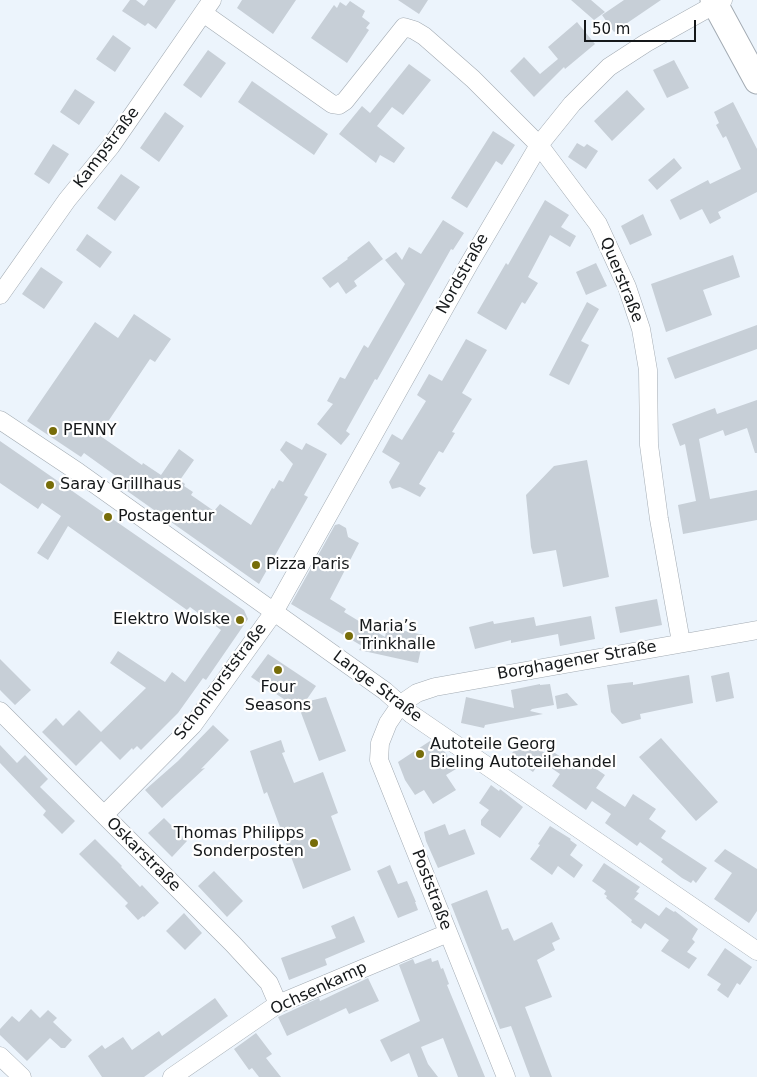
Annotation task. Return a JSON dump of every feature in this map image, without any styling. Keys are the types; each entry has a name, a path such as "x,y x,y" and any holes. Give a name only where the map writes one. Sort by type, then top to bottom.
{"main road":[{"path":"717,1 757,81"}],"street":[{"name":"Nordstraße","path":"274,612 468,264 539,145 572,104 609,67 717,1"},
{"name":"Querstraße","path":"208,6 332,104 339,105 345,101 404,27 414,30 431,42 473,79 539,145 598,224 627,287 641,329 648,370 649,445 659,519 681,642"},
{"name":"Kampstraße","path":"0,295 67,200 111,146 208,6"},
{"name":"Lange Straße","path":"0,420 78,472 373,682 420,720 757,951"},
{"name":"Schonhorststraße","path":"104,815 193,725 274,612"},
{"name":"Borghagener Straße","path":"401,704 417,693 435,687 757,630"},
{"name":"Poststraße","path":"401,704 388,723 380,743 379,760 506,1077"},
{"name":"Oskarstraße","path":"0,711 233,944 269,983 278,1004"},
{"name":"Ochsenkamp","path":"172,1077 278,1004 448,933"},
{"path":"0,1056 22,1077"}],"building":[{"path":"130,0 136,0 144,6 148,0 176,0 156,29 148,23 145,26 122,11"},
{"path":"242,0 296,0 273,34 237,8"},
{"path":"398,0 428,0 419,14"},
{"path":"571,0 591,0 605,12 594,20"},
{"path":"624,0 661,0 614,32 602,15"},
{"path":"350,1 365,11 362,17 370,23 366,28 369,30 347,63 311,38 334,5 337,8 340,2 346,6"},
{"path":"577,22 595,44 565,69 564,67 534,97 510,71 524,57 540,74 558,59 548,47"},
{"path":"113,35 131,48 115,72 96,59"},
{"path":"208,50 226,63 201,98 183,85"},
{"path":"674,60 689,88 667,98 653,70"},
{"path":"409,64 431,80 403,115 392,107 377,126 405,148 394,163 380,155 376,163 339,134 362,106 370,113"},
{"path":"252,81 328,134 314,155 238,102"},
{"path":"75,89 95,102 79,125 60,112"},
{"path":"627,90 645,109 612,141 594,121"},
{"path":"733,102 757,149 757,192 718,212 721,218 710,224 702,209 680,220 670,200 708,180 710,184 741,169 726,136 723,138 716,125 719,123 714,112"},
{"path":"165,112 184,126 159,162 140,148"},
{"path":"493,131 515,145 502,165 496,161 467,208 451,198"},
{"path":"577,143 584,147 587,144 598,151 586,169 568,157"},
{"path":"53,144 69,154 49,184 34,174"},
{"path":"674,158 682,168 657,190 648,180"},
{"path":"121,174 140,187 115,221 97,208"},
{"path":"545,200 569,215 561,227 576,236 570,247 550,235 528,277 538,283 525,304 522,302 506,330 477,313 506,263 508,265"},
{"path":"643,214 652,235 630,245 621,226"},
{"path":"443,220 464,233 453,250 451,249 377,380 375,379 346,431 350,434 341,445 317,424 333,404 327,401 340,377 345,379 364,345 368,348 405,284 385,260 396,252 402,260 409,247 421,254"},
{"path":"87,234 112,252 100,268 76,250"},
{"path":"369,241 383,259 354,281 357,286 346,294 338,282 330,288 322,278"},
{"path":"733,255 740,277 703,290 712,315 666,332 651,284"},
{"path":"596,263 607,286 586,295 576,272"},
{"path":"41,267 63,282 44,309 22,294"},
{"path":"587,302 599,309 581,341 589,345 569,385 549,375"},
{"path":"134,314 171,339 155,362 150,359 99,435 142,465 143,463 161,475 179,449 194,460 180,480 185,484 184,486 193,492 191,495 214,511 220,504 251,525 272,488 274,489 279,480 283,482 293,464 280,450 286,441 302,450 306,443 327,454 304,495 308,497 259,584 120,486 123,481 84,453 81,457 27,421 95,322 118,338"},
{"path":"757,325 757,349 675,379 667,358"},
{"path":"466,339 487,350 462,393 472,399 452,432 455,433 443,453 439,451 419,484 426,488 420,497 400,487 392,489 389,482 400,463 382,452 392,434 402,440 426,401 417,395 429,374 442,381"},
{"path":"757,400 757,453 755,453 747,428 725,436 723,430 699,439 710,499 757,490 757,520 683,534 678,505 696,501 685,444 680,446 672,424 715,408 717,414"},
{"path":"0,441 244,610 248,619 206,680 203,678 178,713 141,750 137,746 133,750 132,748 120,760 101,741 76,766 42,732 56,718 63,726 79,710 101,732 146,688 110,663 118,651 165,682 172,672 185,682 221,630 190,607 187,610 68,526 48,560 37,553 61,516 42,503 38,509 0,483"},
{"path":"587,460 609,577 563,587 556,550 533,554 526,495 554,466"},
{"path":"339,524 346,528 348,537 359,543 330,599 346,609 344,612 385,637 387,627 424,635 418,663 359,650 362,646 291,604 335,525"},
{"path":"657,599 662,625 620,633 615,607"},
{"path":"591,616 595,639 560,646 558,634 511,643 511,640 475,649 469,627 493,621 494,624 534,617 536,626"},
{"path":"268,654 316,686 305,702 326,697 346,751 319,761 300,710 251,677"},
{"path":"0,659 31,690 15,705 0,690"},
{"path":"729,672 734,698 716,702 711,676"},
{"path":"689,675 693,703 640,714 641,719 622,724 611,712 607,685 633,682 633,685"},
{"path":"540,684 550,684 554,705 530,711 543,714 485,725 484,728 461,723 466,697 514,708 511,690"},
{"path":"567,693 578,705 557,709 555,696"},
{"path":"213,725 229,740 201,769 205,768 162,808 145,790 178,761"},
{"path":"523,738 546,754 533,772 510,756"},
{"path":"661,738 718,802 696,821 639,757"},
{"name":"Thomas Philipps Sonderposten","path":"281,740 285,752 282,753 294,783 323,772 338,813 331,816 351,870 303,889 267,792 264,794 250,751"},
{"path":"430,741 445,752 456,769 446,775 456,790 433,804 424,790 415,795 405,780 398,762"},
{"path":"0,745 17,763 25,755 48,779 40,787 75,821 62,834 43,815 46,811 0,763"},
{"path":"552,751 577,768 583,760 605,775 596,788 625,807 633,794 656,809 649,819 666,831 661,838 707,868 696,883 693,880 691,883 682,878 661,862 663,859 640,842 637,846 605,823 611,814 592,801 586,810 552,786 560,774 544,763"},
{"path":"491,785 499,791 500,789 523,807 500,838 481,825 481,820 489,810 479,803"},
{"path":"164,818 187,841 172,857 148,833"},
{"path":"445,824 449,835 465,829 475,854 438,868 424,832"},
{"path":"550,826 577,845 570,855 583,865 574,878 558,866 552,875 530,859"},
{"path":"95,839 140,887 142,885 159,903 144,917 138,920 125,906 128,903 79,854"},
{"path":"725,849 757,869 757,911 749,923 714,899 732,873 714,861"},
{"path":"604,863 640,887 636,892 639,893 634,899 659,916 666,907 675,911 698,929 692,939 695,942 687,952 697,958 689,969 661,951 669,940 645,923 641,929 631,922 632,920 606,898 607,896 604,894 606,891 592,881"},
{"path":"390,865 398,884 407,881 418,910 398,918 377,871"},
{"path":"214,871 243,901 227,917 198,886"},
{"path":"487,890 502,930 508,928 514,941 552,922 560,939 552,943 555,950 537,960 552,997 525,1007 552,1077 530,1077 511,1026 500,1029 451,904"},
{"path":"184,913 202,933 185,950 166,931"},
{"path":"354,916 365,942 325,959 327,965 289,980 281,958 336,938 331,926"},
{"path":"725,948 752,967 740,985 737,983 728,998 717,990 721,984 707,975"},
{"path":"431,958 432,962 438,960 441,969 443,968 449,984 447,985 485,1077 458,1077 443,1038 421,1047 428,1064 438,1077 418,1077 409,1053 391,1062 380,1040 420,1021 399,965 413,959 415,964"},
{"path":"368,978 379,1001 349,1014 346,1008 287,1036 278,1017 319,998 320,1001"},
{"path":"215,998 228,1016 144,1077 102,1077 88,1056 102,1045 105,1049 123,1037 132,1050 159,1031 162,1036"},
{"path":"31,1009 40,1018 48,1010 57,1018 53,1022 72,1040 65,1048 61,1048 50,1038 27,1061 0,1035 0,1029 12,1016 19,1022"},
{"path":"256,1033 272,1054 266,1058 281,1077 259,1077 252,1068 249,1070 234,1049"}],"place":[{"name":"PENNY","path":"53,431"},
{"name":"Saray Grillhaus","path":"50,485"},
{"name":"Postagentur","path":"108,517"},
{"name":"Pizza Paris","path":"256,565"},
{"name":"Elektro Wolske","path":"240,620"},
{"name":"Maria’s Trinkhalle","path":"349,636"},
{"name":"Four Seasons","path":"278,670"},
{"name":"Autoteile Georg Bieling Autoteilehandel","path":"420,754"},
{"name":"Thomas Philipps Sonderposten","path":"314,843"}]}
